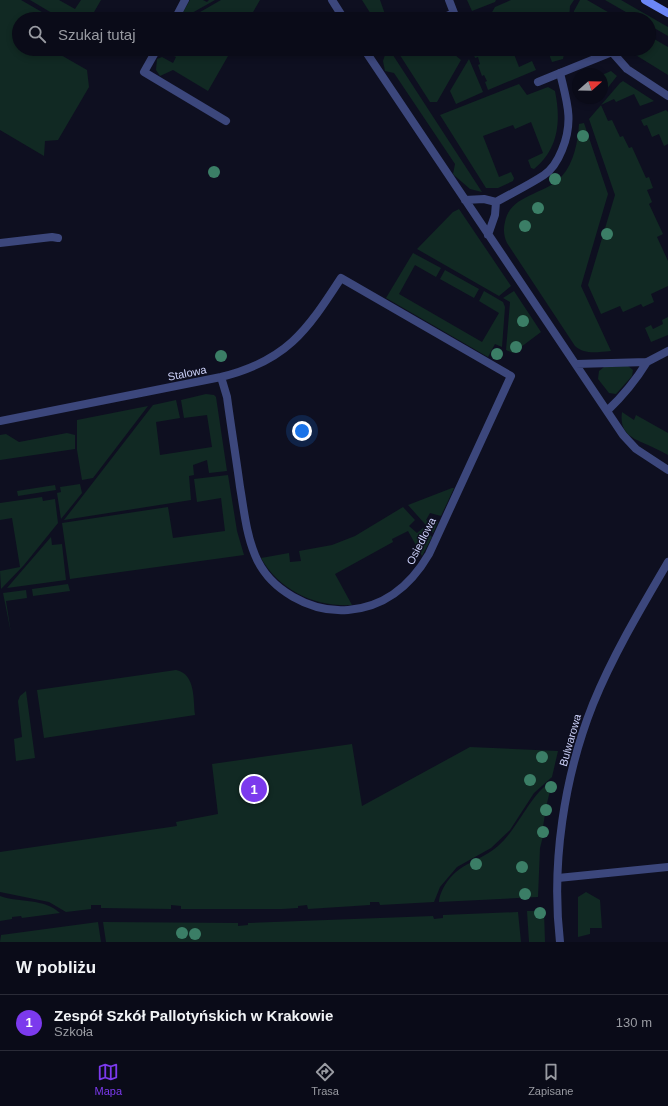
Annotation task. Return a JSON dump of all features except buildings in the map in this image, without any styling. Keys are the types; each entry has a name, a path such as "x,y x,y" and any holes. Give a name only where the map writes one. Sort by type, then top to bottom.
{"main road":[{"path":"645,0 668,13"}],"street":[{"path":"178,12 185,0"},
{"path":"332,0 340,12"},
{"path":"449,0 454,12"},
{"path":"153,56 144,72 226,122"},
{"path":"371,56 488,235 629,443 668,470"},
{"path":"538,82 602,56"},
{"path":"615,56 626,69 668,96"},
{"path":"465,200 484,199 496,202 544,175 553,167 568,136 570,121 560,73"},
{"path":"488,235 495,215 496,202"},
{"path":"0,243 52,237 58,238"},
{"name":"Stalowa","path":"0,421 221,377 261,364 294,341 315,318 341,278"},
{"name":"Osiedlowa","path":"221,377 227,397 248,533 255,556 271,579 292,596 310,604 330,610 350,610 370,606 386,599 403,588 418,572 429,554 511,376 341,278"},
{"path":"576,364 647,362 668,352"},
{"path":"607,411 625,393 647,362"},
{"name":"Bulwarowa","path":"560,942 557,918 558,878 565,811 584,729 602,682 668,562"},
{"path":"558,878 668,867"}],"green space":[{"path":"0,0 21,0 42,12 12,12 12,56 63,56 87,70 89,87 58,140 45,141 44,156 0,130"},
{"path":"30,0 59,0 75,9 81,0 101,0 94,12 50,12"},
{"path":"190,0 203,0 207,2 209,0 215,0 194,12 183,12"},
{"path":"221,0 260,0 253,12 200,12"},
{"path":"362,0 380,0 384,12 370,12"},
{"path":"467,0 496,0 495,2 472,11"},
{"path":"511,0 574,0 570,6 570,12 492,12 495,7"},
{"path":"580,0 587,0 608,12 574,12"},
{"path":"605,0 621,0 642,12 626,12"},
{"path":"656,20 668,27 668,36 656,29"},
{"path":"656,40 668,47 668,75 637,56 656,56"},
{"path":"174,56 228,56 208,91 173,70 160,76 156,70 157,59 162,57 173,63 176,57"},
{"path":"385,56 394,56 482,192 470,189 453,174 455,164 394,73 385,71 383,61"},
{"path":"400,56 456,56 461,60 437,102 430,102"},
{"path":"474,56 515,56 519,67 532,61 536,70 488,90 485,82 487,81 484,75 482,76 478,65 480,64 478,57 475,58"},
{"path":"550,56 564,56 563,59 552,62"},
{"path":"469,59 483,92 456,104 450,91"},
{"path":"611,71 617,76 608,87 608,72"},
{"path":"623,81 654,101 640,106 634,94 616,102 614,99 608,102 608,97"},
{"path":"519,84 527,95 548,87 555,91 558,123 553,143 549,152 534,169 531,168 528,160 543,153 531,122 515,129 513,125 483,136 499,177 511,172 514,178 513,181 498,188 486,188 440,115"},
{"path":"601,105 608,121 612,120 620,137 623,136 629,148 632,147 646,178 649,177 653,188 647,190 652,202 649,204 663,234 657,237 668,261 668,286 651,294 654,302 643,307 641,304 623,312 620,306 601,314 588,285 615,195 589,119"},
{"path":"666,110 668,112 668,144 664,146 659,134 652,137 647,125 644,126 641,120"},
{"path":"584,123 608,194 581,286 611,351 587,352 575,346 507,243 504,233 504,225 508,213 514,206 521,200 555,182 566,171 575,152 579,124"},
{"path":"459,209 511,286 499,296 417,249 453,212"},
{"path":"413,253 441,268 436,277 415,265 399,294 482,342 499,313 479,301 484,291 503,302 505,307 502,347 495,344 488,357 386,298"},
{"path":"445,270 479,289 474,298 440,279"},
{"path":"514,291 541,332 513,353 506,350 510,302 503,298"},
{"path":"668,317 668,335 651,342 645,328 651,325 653,329 663,324 662,320"},
{"path":"628,366 633,370 632,376 616,394 609,393 598,379 599,371 604,367"},
{"path":"206,394 214,395 216,397 227,471 209,473 207,460 193,465 194,475 189,476 191,500 64,520 153,405 176,400 180,418 156,422 160,455 212,447 207,415 184,418 181,400"},
{"path":"148,406 93,478 82,480 77,450 77,420"},
{"path":"622,412 634,420 636,415 668,433 668,455 628,434 623,425"},
{"path":"67,433 75,435 75,449 0,460 0,435 6,434 19,442"},
{"path":"228,475 237,531 244,555 70,579 62,523 168,507 173,538 225,531 221,498 197,502 194,479"},
{"path":"80,484 82,493 61,519 57,493 61,492 60,487"},
{"path":"55,485 56,490 18,496 17,491"},
{"path":"454,488 441,516 430,513 426,520 432,523 434,520 438,522 433,533 408,505"},
{"path":"42,497 43,501 55,499 58,523 24,565 1,589 0,571 20,567 12,518 0,520 0,503"},
{"path":"403,507 415,520 409,526 417,533 423,528 432,537 422,556 408,531 392,539 393,542 335,574 352,605 325,603 300,595 278,580 261,558 289,553 290,562 301,561 299,551 332,545 355,536"},
{"path":"51,537 52,545 62,544 66,580 7,588"},
{"path":"68,584 70,591 33,596 32,589"},
{"path":"26,590 27,598 6,601 11,633 3,593"},
{"path":"176,670 182,672 190,682 195,715 44,738 37,690"},
{"path":"26,691 35,758 16,761 14,739 22,737 18,701 20,696"},
{"path":"352,744 362,806 470,747 558,751 552,777 534,793 510,830 491,848 457,867 440,887 434,902 380,905 379,902 370,902 370,905 308,909 307,905 298,906 298,908 282,909 181,909 181,906 171,905 171,909 101,908 101,905 91,905 91,909 66,912 49,902 0,892 0,852 177,826 176,822 218,814 212,764"},
{"path":"550,783 553,784 552,791 550,791 546,807 548,808 547,814 545,814 543,827 545,828 540,848 538,897 439,902 443,889 451,877 463,867 484,856 498,846 512,831 537,794"},
{"path":"586,892 600,900 602,928 590,928 590,934 578,937 578,897"},
{"path":"0,896 47,905 60,913 22,918 21,916 12,917 12,919 0,921"},
{"path":"527,911 544,911 545,942 529,942"},
{"path":"518,912 521,942 106,942 103,922 238,923 238,926 248,925 248,923 433,916 434,919 443,918 443,915"},
{"path":"98,922 101,942 0,942 1,935"}],"place":[{"name":"Zespół Szkół Pallotyńskich w Krakowie","path":"254,789"}]}
